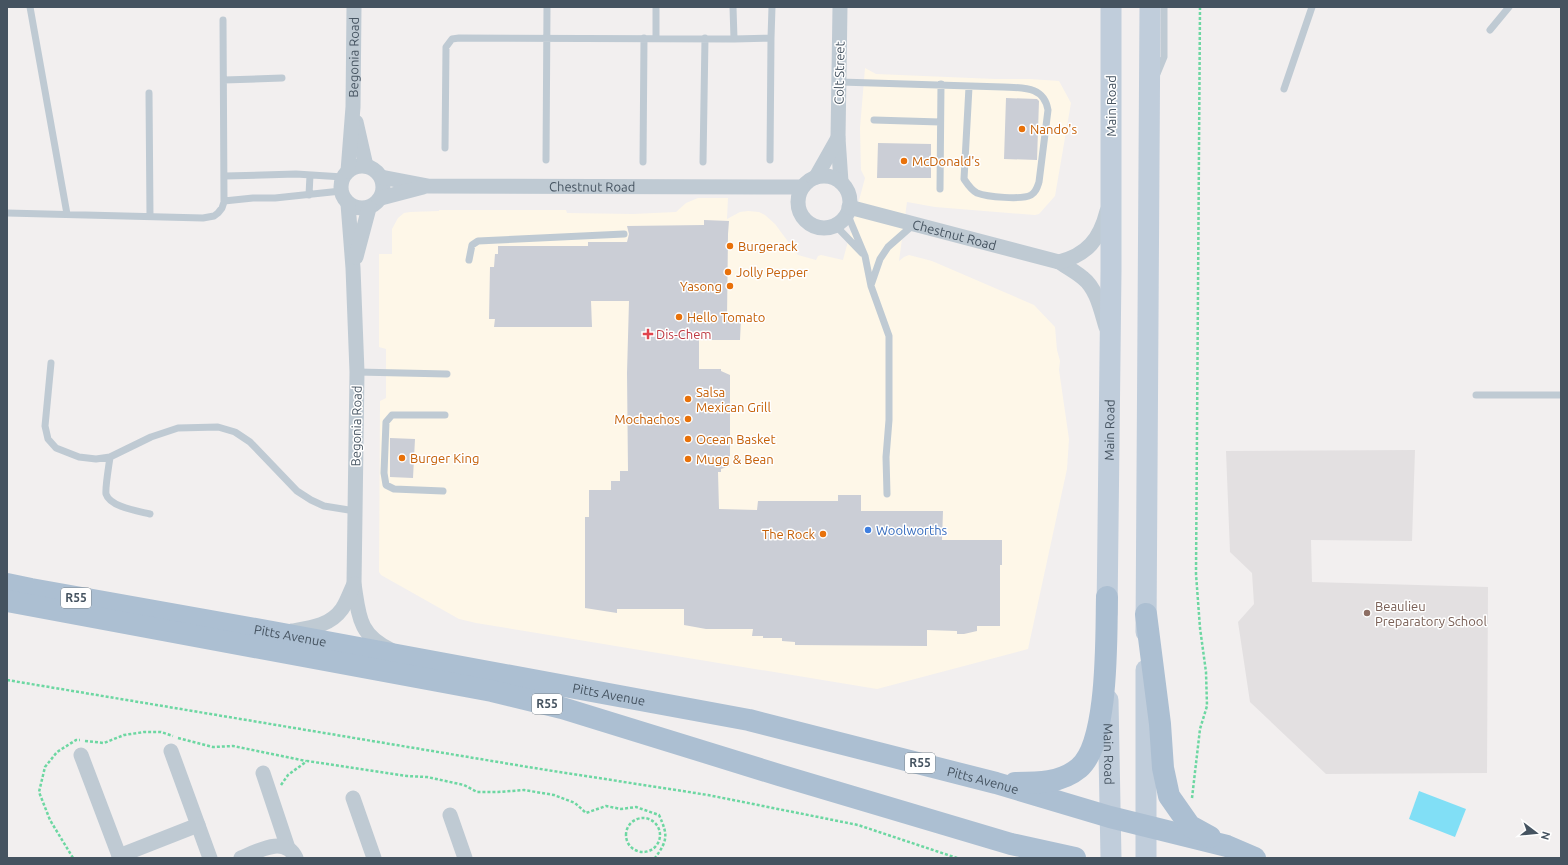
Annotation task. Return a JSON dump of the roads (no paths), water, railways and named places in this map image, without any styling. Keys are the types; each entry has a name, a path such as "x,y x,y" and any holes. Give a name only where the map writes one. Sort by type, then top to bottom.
{"main road":[{"name":"Main Road","path":"1111,7 1111,196 1107,597 1111,858"},
{"path":"1146,858 1150,7"},
{"name":"Pitts Avenue","path":"7,584 749,720 996,782 1110,817"},
{"path":"996,782 1035,783 1056,780 1079,767 1090,754 1097,735 1106,673 1107,597"},
{"name":"Pitts Avenue","path":"7,601 492,691 562,708 779,775 1011,844 1075,858"},
{"path":"1146,614 1160,724 1163,768 1169,796 1190,826 1227,846"},
{"name":"R55","path":"1110,817 1227,846 1255,858"},
{"path":"1011,844 1042,858"}],"street":[{"name":"Begonia Road","path":"354,7 353,107 345,186 353,268 357,372 354,584"},
{"name":"Colt Street","path":"840,7 838,138 841,182"},
{"name":"Begonia Road","path":"353,107 366,166"},
{"name":"Colt Street","path":"816,177 838,138"},
{"path":"360,166 366,166 372,168 381,177 383,191 381,198 376,204 369,208 361,209 354,207 345,186 360,166"},
{"path":"824,175 833,177 841,182 846,188 849,196 848,210 842,220 827,228 819,228 804,219 798,204 798,195 802,187 808,181 816,177 824,175"},
{"name":"Chestnut Road","path":"381,177 428,186 802,187"},
{"name":"Chestnut Road","path":"381,198 428,186"},
{"name":"Chestnut Road","path":"756,187 798,204"},
{"path":"1059,262 1071,259 1085,251 1096,240 1105,221 1111,196"},
{"name":"Begonia Road","path":"353,268 369,208"},
{"name":"Chestnut Road","path":"848,210 1059,262 1084,279 1091,288 1098,300 1110,342"},
{"path":"278,633 307,629 333,619 342,609 354,584"},
{"path":"354,584 361,620 364,629 370,637 385,647 410,658"},
{"path":"171,751 210,858"},
{"path":"81,755 120,857 198,825"},
{"path":"263,772 271,798 292,853"},
{"path":"353,798 374,858"},
{"path":"450,815 465,858"},
{"path":"241,858 268,847 280,846 292,853"}],"lane":[{"path":"30,7 67,214"},
{"path":"546,160 547,7"},
{"path":"656,7 656,38"},
{"path":"733,7 734,38"},
{"path":"770,160 772,7"},
{"path":"1149,96 1164,57 1164,7"},
{"path":"1284,89 1312,7"},
{"path":"1490,30 1509,7"},
{"path":"7,213 203,218 214,216 222,208 224,200 223,20"},
{"path":"643,162 644,38"},
{"path":"703,162 705,38"},
{"path":"445,148 446,47 452,39 771,38"},
{"path":"224,80 282,78"},
{"path":"840,82 1003,87 1030,90 1041,94 1047,104 1048,110 1039,182 1036,191 1030,196 1016,198 991,196 978,193 970,187 964,179 969,87"},
{"path":"940,189 941,84"},
{"path":"148,93 150,216"},
{"path":"874,120 940,122"},
{"path":"225,176 273,174 310,175 345,186"},
{"path":"309,195 310,175"},
{"path":"224,200 309,195 345,186"},
{"path":"848,210 865,256 871,286 889,336 889,420 886,457 887,494"},
{"path":"835,225 865,256"},
{"path":"871,286 880,260 888,248 913,225"},
{"path":"469,260 472,245 478,241 624,234"},
{"path":"51,363 45,426 48,439 56,448 79,457 96,459 110,457 151,437 178,428 218,427 235,432 250,442 297,491 310,500 324,506 355,510"},
{"path":"357,372 448,374"},
{"path":"1476,395 1561,395"},
{"path":"443,492 394,489 386,485 386,422 392,416 445,415"},
{"path":"110,457 106,493 110,501 118,505 150,514"}],"water":[{"path":"1419,791 1466,809 1455,837 1409,819"}],"place":[{"name":"Nando's","path":"1022,129"},
{"name":"McDonald's","path":"904,161"},
{"name":"Burgerack","path":"730,246"},
{"name":"Jolly Pepper","path":"728,272"},
{"name":"Yasong","path":"730,286"},
{"name":"Hello Tomato","path":"679,317"},
{"name":"Dis-Chem","path":"648,334"},
{"name":"Salsa Mexican Grill","path":"688,399"},
{"name":"Mochachos","path":"688,419"},
{"name":"Ocean Basket","path":"688,439"},
{"name":"Burger King","path":"402,458"},
{"name":"Mugg & Bean","path":"688,459"},
{"name":"Woolworths","path":"868,530"},
{"name":"The Rock","path":"823,534"},
{"name":"Beaulieu Preparatory School","path":"1367,613"}]}
